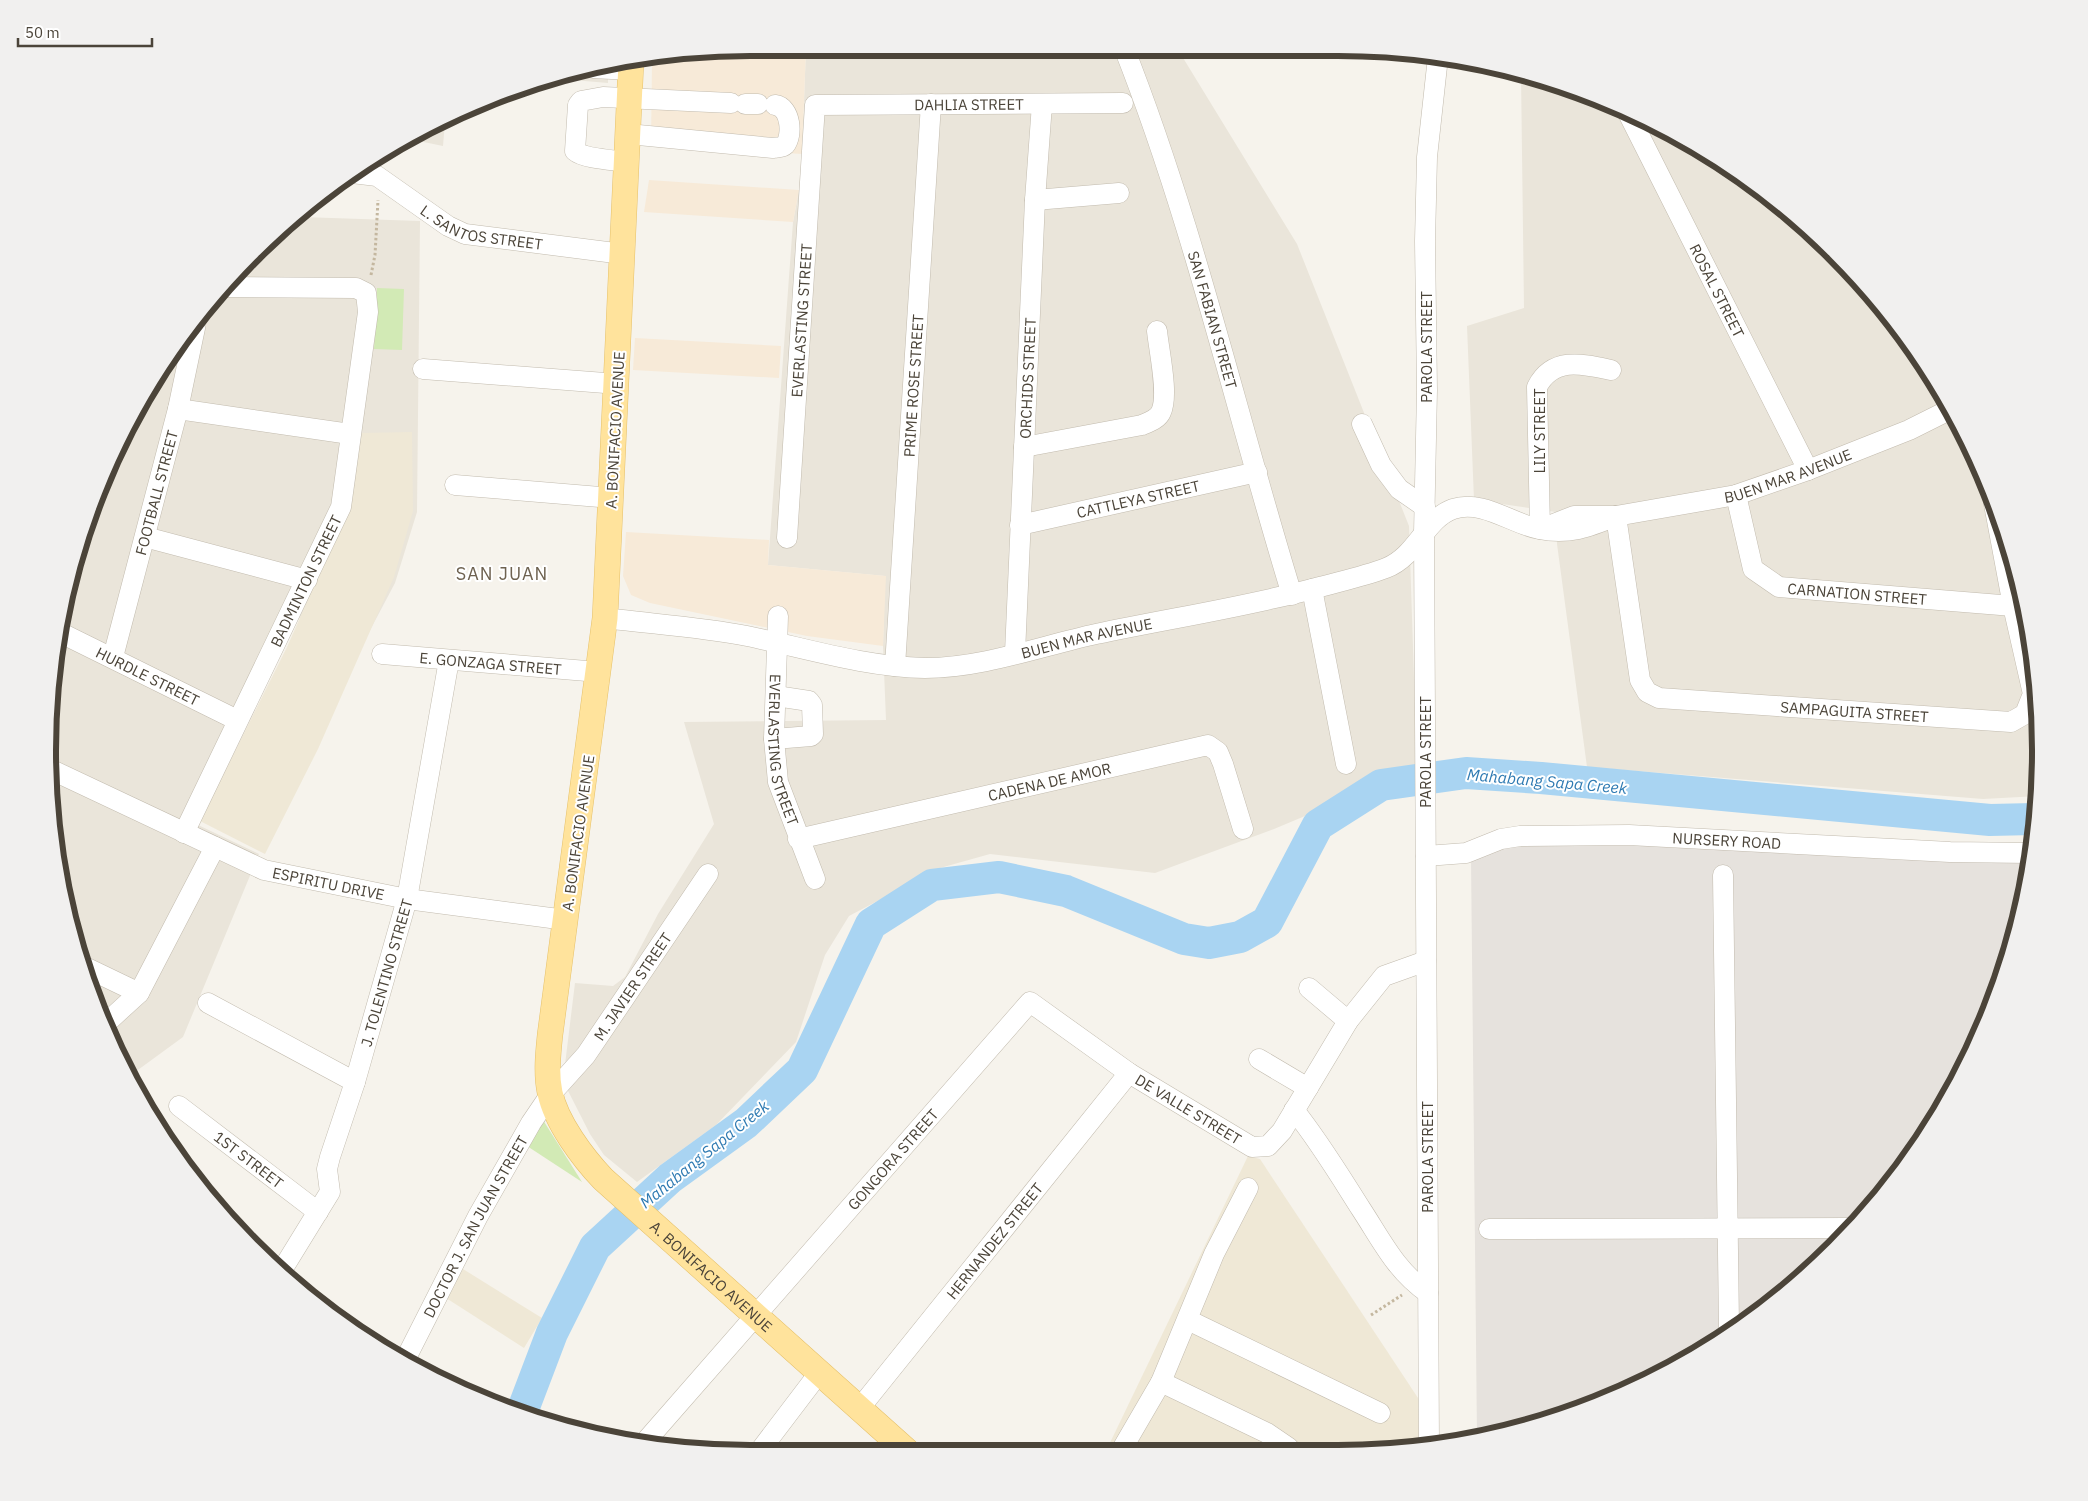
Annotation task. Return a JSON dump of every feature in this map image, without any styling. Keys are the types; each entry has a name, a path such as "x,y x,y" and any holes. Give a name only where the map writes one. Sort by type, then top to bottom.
{"main road":[{"name":"A. BONIFACIO AVENUE","path":"631,67 618,384 605,618 548,1051 550,1095 580,1153 603,1179 625,1196 900,1445"}],"street":[{"name":"SAN FABIAN STREET","path":"1127,56 1187,230 1292,595"},
{"name":"PAROLA STREET","path":"1429,1439 1424,534 1428,390 1425,241 1427,157 1437,64"},
{"path":"627,162 578,154 575,146 578,105 581,101 603,97 780,106 787,111 789,118 787,142 782,147 773,148 628,134"},
{"name":"DAHLIA STREET","path":"815,105 1123,103"},
{"name":"PRIME ROSE STREET","path":"895,666 931,104"},
{"name":"ORCHIDS STREET","path":"1015,653 1035,200 1042,104"},
{"name":"EVERLASTING STREET","path":"787,538 815,105"},
{"name":"ROSAL STREET","path":"1634,123 1808,470"},
{"name":"L. SANTOS STREET","path":"363,174 377,176 448,226 465,234 624,254"},
{"path":"1035,200 1119,192"},
{"path":"235,287 343,287 356,288 366,293"},
{"name":"BADMINTON STREET","path":"110,1019 139,993 200,840 237,720 341,507 368,312 366,293"},
{"path":"1024,447 1142,425 1154,420 1161,414 1164,399 1157,331"},
{"name":"FOOTBALL STREET","path":"113,657 178,410 193,338"},
{"name":"LILY STREET","path":"1540,529 1537,387 1544,376 1557,366 1579,363 1611,370"},
{"path":"423,369 618,384"},
{"path":"178,410 350,434"},
{"name":"BUEN MAR AVENUE","path":"605,618 746,636 776,644 895,666 928,668 956,665 1096,634 1292,595 1388,567 1407,557 1424,534 1444,513 1468,507 1486,510 1540,529 1578,531 1616,516 1736,495 1808,470 1909,430 1944,413"},
{"path":"1362,424 1381,465 1399,489 1424,507"},
{"name":"CATTLEYA STREET","path":"1020,525 1257,472"},
{"path":"455,485 612,498"},
{"name":"CARNATION STREET","path":"1736,495 1753,569 1779,587 2012,606"},
{"name":"SAMPAGUITA STREET","path":"1616,516 1640,680 1647,692 1659,698 2011,722 2025,714 2030,702"},
{"path":"145,537 307,580"},
{"name":"SAMPAGUITA STREET","path":"2003,553 2012,606 2027,667"},
{"path":"1312,589 1346,764"},
{"name":"EVERLASTING STREET","path":"778,616 774,739 778,782 798,839 815,879"},
{"name":"HURDLE STREET","path":"66,635 237,720"},
{"name":"E. GONZAGA STREET","path":"382,654 599,672"},
{"name":"J. TOLENTINO STREET","path":"285,1265 330,1192 327,1169 330,1157 355,1082 407,898 449,660"},
{"path":"774,739 811,736 813,734 812,705 809,701 776,696"},
{"name":"CADENA DE AMOR","path":"798,839 1208,745 1218,752 1243,829"},
{"name":"ESPIRITU DRIVE","path":"57,772 264,870 407,898 566,920"},
{"name":"NURSERY ROAD","path":"1426,856 1466,853 1486,843 1520,836 1630,835 1950,852 2024,853"},
{"name":"M. JAVIER STREET","path":"550,1095 586,1055 708,874"},
{"path":"1723,875 1728,1324"},
{"name":"DE VALLE STREET","path":"1030,1002 1130,1073 1252,1147 1268,1146 1282,1131 1348,1021 1384,976 1426,961"},
{"path":"92,970 139,993"},
{"path":"1309,988 1348,1021"},
{"name":"GONGORA STREET","path":"649,1437 1030,1002"},
{"path":"208,1003 355,1082"},
{"path":"1258,1058 1308,1088"},
{"name":"HERNANDEZ STREET","path":"859,1409 1130,1073"},
{"name":"DOCTOR J. SAN JUAN STREET","path":"408,1355 478,1216 531,1123 550,1095"},
{"name":"1ST STREET","path":"179,1106 318,1212"},
{"path":"1294,1110 1335,1168 1396,1264 1410,1280 1428,1293"},
{"path":"1124,1445 1161,1382 1214,1254 1248,1188"},
{"path":"1489,1229 1840,1228"},
{"path":"1188,1320 1380,1413"},
{"path":"764,1445 819,1373"},
{"path":"1161,1382 1267,1433 1285,1445"}],"path":[{"path":"366,293 375,255 377,176"},
{"path":"1371,1315 1402,1295 1410,1280"}],"shaded area":[{"path":"806,56 1182,56 1297,244 1409,526 1417,769 1274,829 1155,873 990,854 940,868 849,916 825,955 796,1042 716,1125 637,1182 604,1155 590,1134 563,1081 575,983 613,986 625,977 658,914 714,824 684,722 886,720 883,646 885,576 768,565 793,222 799,190"},
{"path":"806,56 802,154 651,145 652,63 705,58"},
{"path":"608,72 608,83 572,80"},
{"path":"1521,81 1561,93 1603,109 1685,149 1723,173 1760,200 1828,260 1888,328 1915,365 1939,403 1979,485 1995,527 2008,571 2026,660 2032,750 2030,796 1983,799 1587,767 1557,544 1556,512 1474,500 1467,326 1524,308"},
{"path":"444,127 443,146 418,141"},
{"path":"649,180 799,190 793,222 644,212"},
{"path":"307,217 420,221 417,512 395,583 359,651 297,617 196,824 259,854 183,1037 135,1072 109,1016 93,974 70,886 62,841 56,750 62,660 80,571 93,527 109,485 149,403 173,365 200,328 260,260"},
{"path":"635,338 781,346 779,378 633,370"},
{"path":"412,432 413,511 394,577 318,749 265,854 200,821 287,647 348,510 362,433"},
{"path":"626,532 769,540 768,565 886,576 883,646 807,636 650,603 631,595 623,576"},
{"path":"1518,839 2023,859 2008,930 1995,974 1960,1058 1939,1098 1915,1136 1859,1208 1828,1241 1760,1301 1723,1328 1685,1352 1603,1392 1561,1408 1477,1430 1471,859"},
{"path":"1248,1156 1260,1159 1420,1401 1420,1440 1338,1445 1109,1445"},
{"path":"463,1269 542,1318 524,1348 446,1298"}],"green space":[{"path":"377,288 404,289 402,350 374,349"},
{"path":"543,1120 582,1182 527,1146"}],"waterway":[{"name":"Mahabang Sapa Creek","path":"524,1407 552,1333 595,1247 670,1178 746,1123 802,1070 871,924 932,885 999,877 1066,891 1184,939 1209,943 1240,937 1267,922 1318,825 1381,785 1466,773 1541,778 1990,820 2028,819"}],"district":[{"name":"SAN JUAN","path":"502,573"}]}
